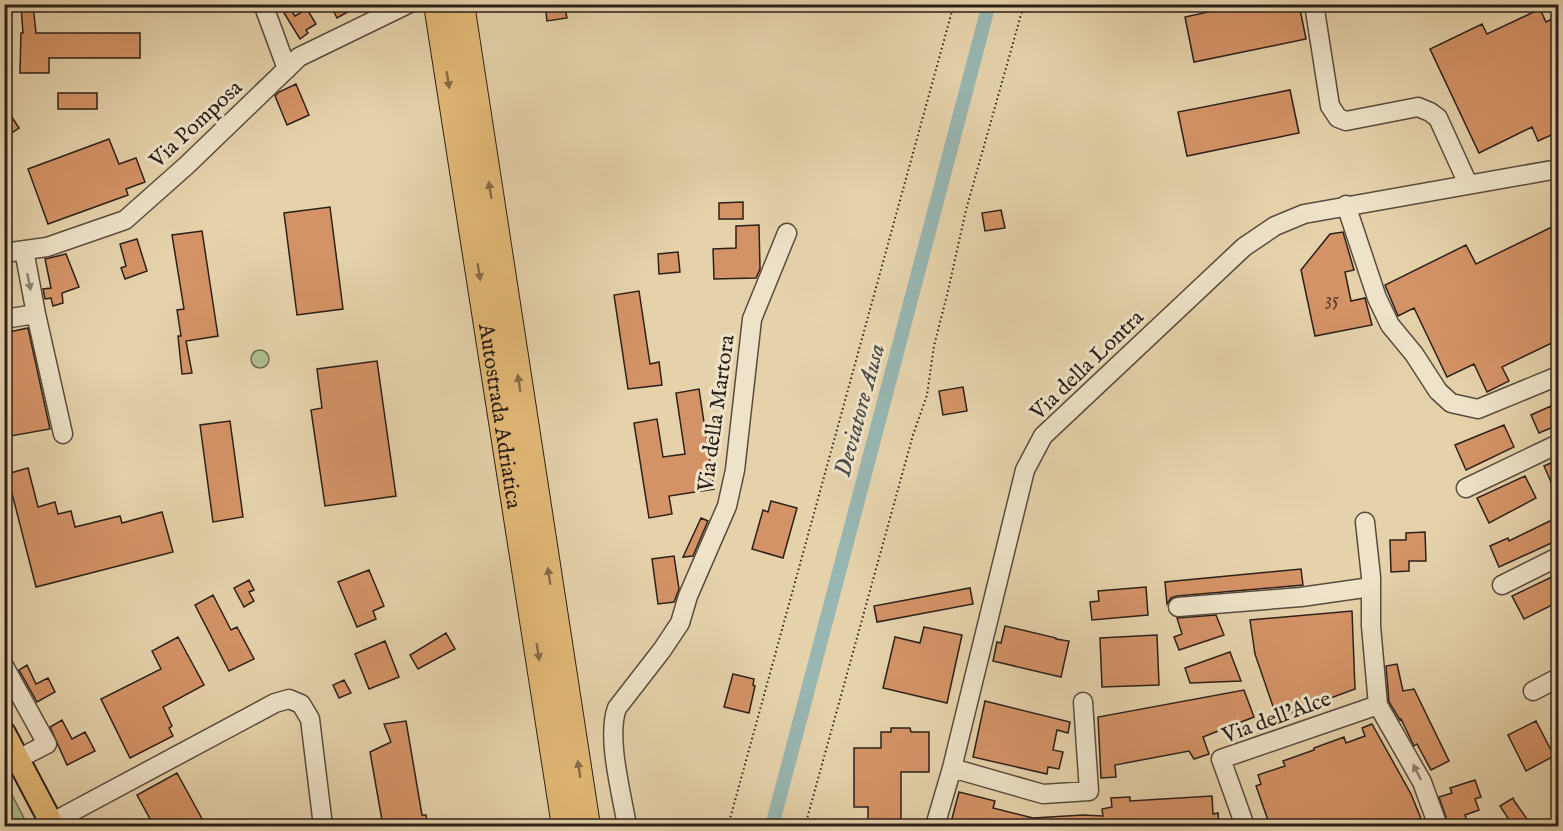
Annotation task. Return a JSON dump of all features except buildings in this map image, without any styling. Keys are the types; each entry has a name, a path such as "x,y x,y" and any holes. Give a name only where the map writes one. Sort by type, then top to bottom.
{"highway":[{"name":"Autostrada Adriatica","path":"450,11 565,826"},
{"name":"Autostrada Adriatica","path":"450,11 587,826"}],"main road":[{"path":"4,734 11,760 48,825"}],"street":[{"path":"263,4 287,69"},
{"name":"Via Pomposa","path":"4,253 47,247 125,220 188,165 299,57 408,4"},
{"path":"1314,4 1330,106 1338,118 1346,122 1418,107 1430,112 1438,118 1468,184"},
{"name":"Via della Lontra","path":"935,826 1025,470 1043,436 1244,247 1275,226 1304,214 1558,169"},
{"path":"1346,206 1377,298 1390,325 1414,354 1438,390 1451,403 1478,409 1558,376"},
{"name":"Via della Martora","path":"627,826 613,743 613,718 617,708 680,623 688,596 727,506 735,470 752,319 787,233"},
{"path":"24,250 63,434"},
{"path":"4,319 36,314"},
{"path":"1466,488 1558,444"},
{"path":"1365,522 1378,705 1422,782 1438,826"},
{"path":"1502,585 1558,557"},
{"path":"1178,607 1301,597 1371,587"},
{"path":"4,666 47,744 11,760"},
{"path":"1533,691 1558,678"},
{"path":"48,825 275,703 289,699 302,704 310,719 323,826"},
{"path":"951,768 1043,795 1089,791 1083,702"},
{"name":"Via dell'Alce","path":"1245,826 1221,759 1378,705"}],"path":[{"path":"728,826 954,4"},
{"path":"805,826 913,435 927,394 933,346 966,210 1024,4"}],"green space":[{"path":"260,350 266,353 269,359 266,365 260,368 254,365 251,359 254,353"},
{"path":"5,781 28,826 5,826"}],"waterway":[{"name":"Deviatore Ausa","path":"772,826 989,4"}]}
